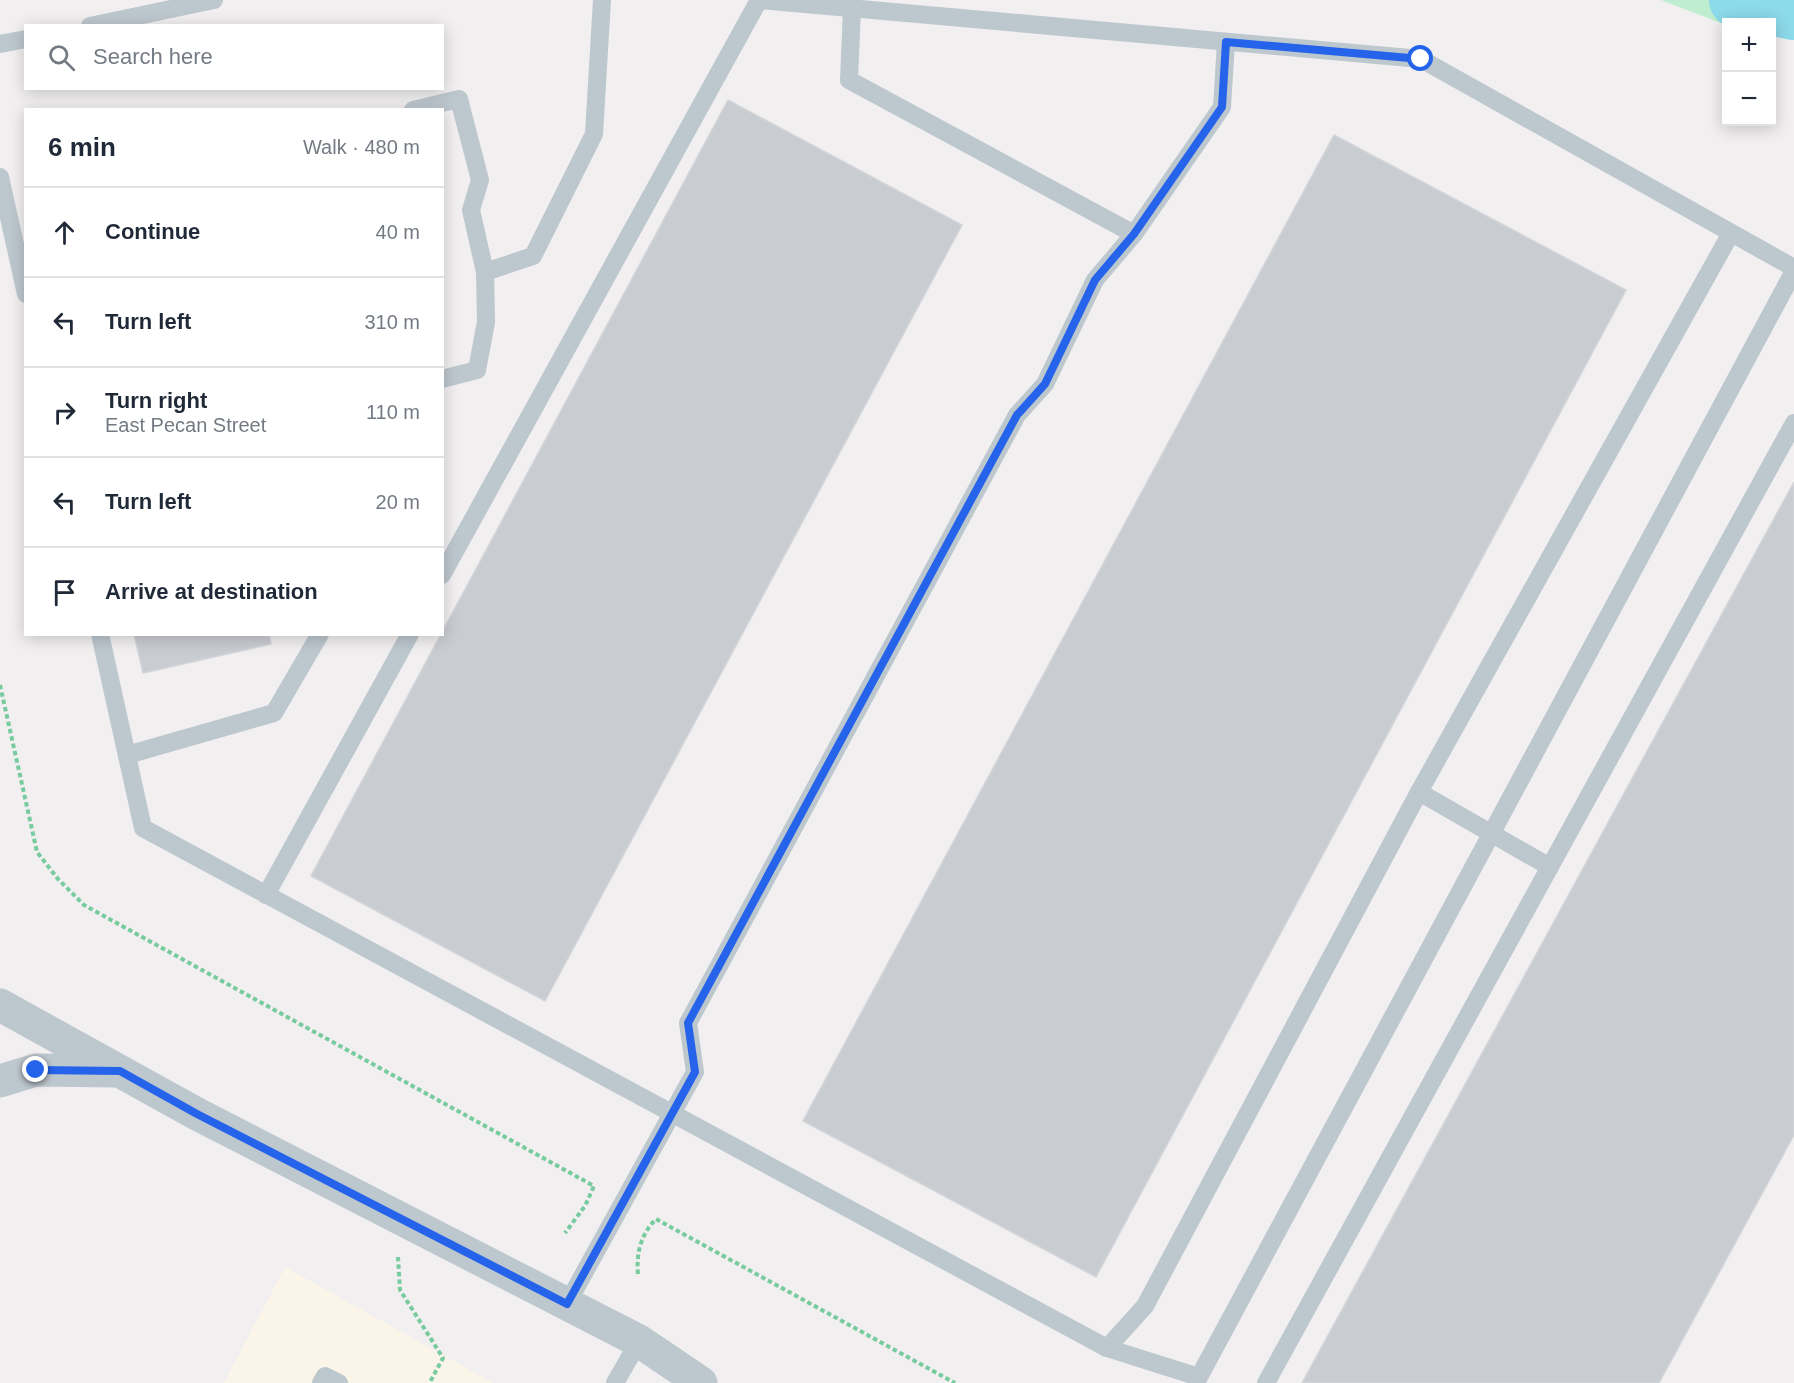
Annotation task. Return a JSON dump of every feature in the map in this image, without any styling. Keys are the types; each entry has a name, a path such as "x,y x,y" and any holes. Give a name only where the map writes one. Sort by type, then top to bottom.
{"street":[{"path":"0,1005 197,1114 639,1341 701,1383"},
{"path":"0,1081 36,1070 120,1071"}],"lane":[{"path":"100,24 214,0"},
{"path":"485,272 532,256 594,134 602,0"},
{"path":"100,636 142,828 1107,1348 1202,1381 1492,832 1794,270 1421,59 759,0 444,571"},
{"path":"852,8 849,80 1134,234"},
{"path":"0,44 24,39"},
{"path":"567,1304 695,1072 688,1023 1017,415 1045,384 1095,280 1134,234 1222,107 1226,42"},
{"path":"421,108 459,99 480,180 471,210 485,272 486,322 477,370 444,378"},
{"path":"0,177 24,285"},
{"path":"1107,1348 1144,1306 1419,792 1731,233"},
{"path":"1266,1383 1794,423"},
{"path":"127,755 274,713 319,636"},
{"path":"266,895 409,636"},
{"path":"1419,792 1550,867"},
{"path":"615,1383 639,1341"},
{"path":"321,1383 325,1376 339,1383"}],"path":[{"path":"0,685 37,852 58,879 84,904 594,1186 585,1206 565,1233"},
{"path":"638,1274 637,1252 649,1225 656,1219 955,1383"},
{"path":"398,1257 400,1290 443,1358 430,1382"}],"shaded area":[{"path":"285,1267 493,1383 224,1383"}],"green space":[{"path":"1661,0 1794,0 1794,40 1776,37 1776,18 1722,18 1722,23"}],"building":[{"path":"728,100 962,225 545,1001 311,876 440,636 444,636 444,628"},
{"path":"1334,135 1626,290 1096,1277 803,1121"},
{"path":"1794,482 1794,1135 1659,1383 1302,1383"},
{"path":"134,636 269,636 271,644 143,673"}],"waterway":[{"path":"1737,0 1794,12"}],"route":[{"path":"36,1070 120,1071 197,1114 567,1304 695,1072 688,1023 1017,415 1045,384 1095,280 1134,234 1222,107 1226,42 1421,59"}]}
